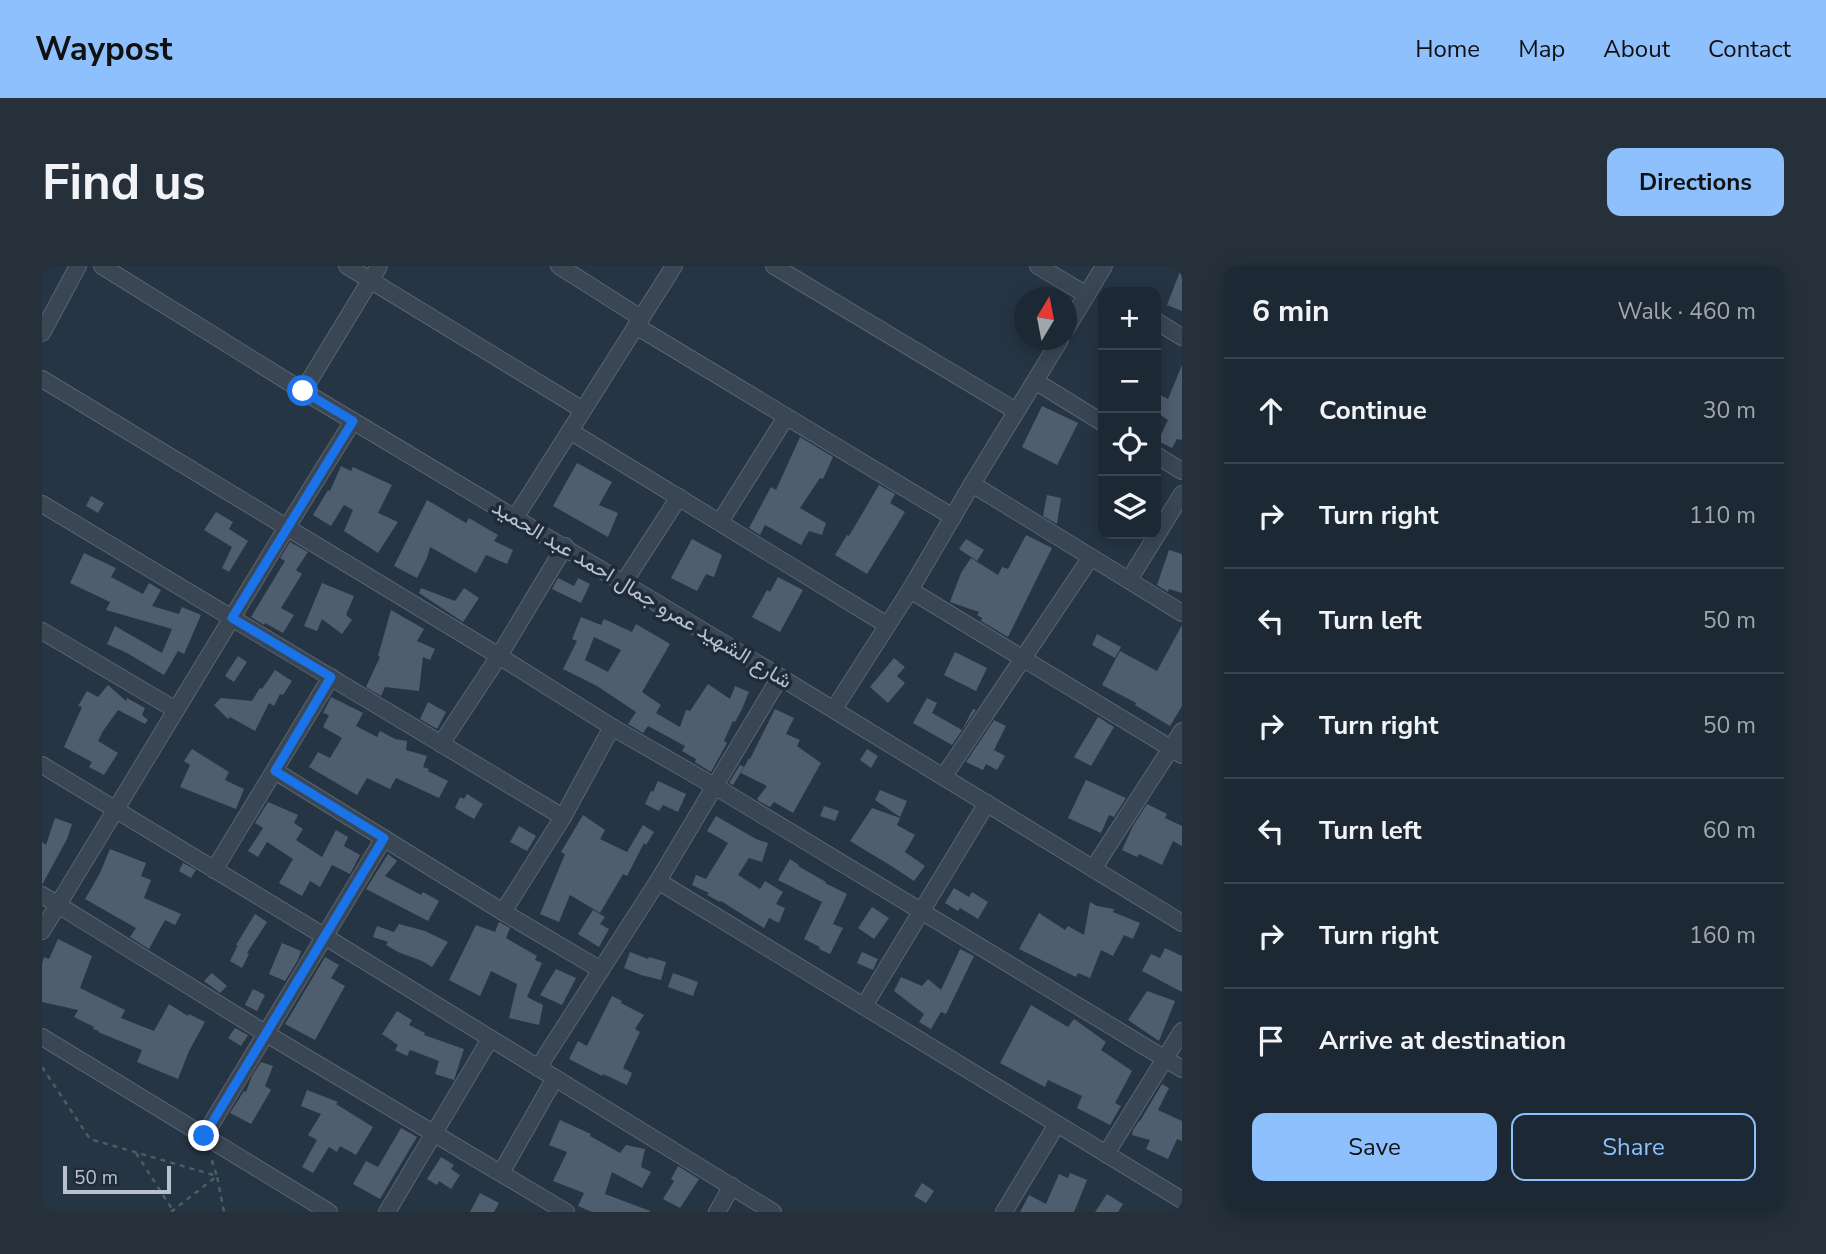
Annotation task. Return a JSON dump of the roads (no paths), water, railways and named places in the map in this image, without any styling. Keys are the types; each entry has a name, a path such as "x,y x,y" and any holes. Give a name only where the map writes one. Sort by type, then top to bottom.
{"street":[{"path":"42,332 78,266"},
{"name":"شارع الشهيد عمرو جمال احمد عبد الحميد","path":"103,266 303,391 834,709 1182,923"},
{"path":"347,266 583,410"},
{"path":"303,391 379,266"},
{"path":"559,266 638,322 953,517"},
{"path":"515,518 674,266"},
{"path":"774,266 1016,411"},
{"path":"1038,266 1098,290"},
{"path":"1077,311 1104,266"},
{"path":"1161,324 1182,337"},
{"path":"834,709 910,590 1054,350"},
{"path":"42,379 612,727 1182,1069"},
{"path":"1035,381 1098,420"},
{"path":"720,522 786,416"},
{"path":"42,931 353,421"},
{"path":"570,431 887,625"},
{"path":"1161,458 1182,471"},
{"path":"972,485 1182,613"},
{"path":"1129,580 1182,494"},
{"path":"624,582 678,497"},
{"path":"42,504 563,817"},
{"path":"441,744 499,656 565,547"},
{"path":"944,776 1091,557"},
{"path":"910,590 1176,752"},
{"path":"42,631 176,710"},
{"path":"214,870 331,677"},
{"path":"538,1068 658,881 780,677"},
{"path":"503,912 563,817 612,727"},
{"path":"1093,869 1176,752 1182,731"},
{"path":"42,765 773,1212"},
{"path":"275,771 601,970"},
{"path":"864,1006 987,803"},
{"path":"204,1136 384,838"},
{"path":"658,881 1182,1200"},
{"path":"42,895 265,1033 566,1212"},
{"path":"1106,1154 1182,1031"},
{"path":"42,1037 329,1212"},
{"path":"387,1212 490,1038"},
{"path":"501,1173 555,1078"},
{"path":"1004,1212 1057,1124"},
{"path":"717,1212 732,1186"}]}
